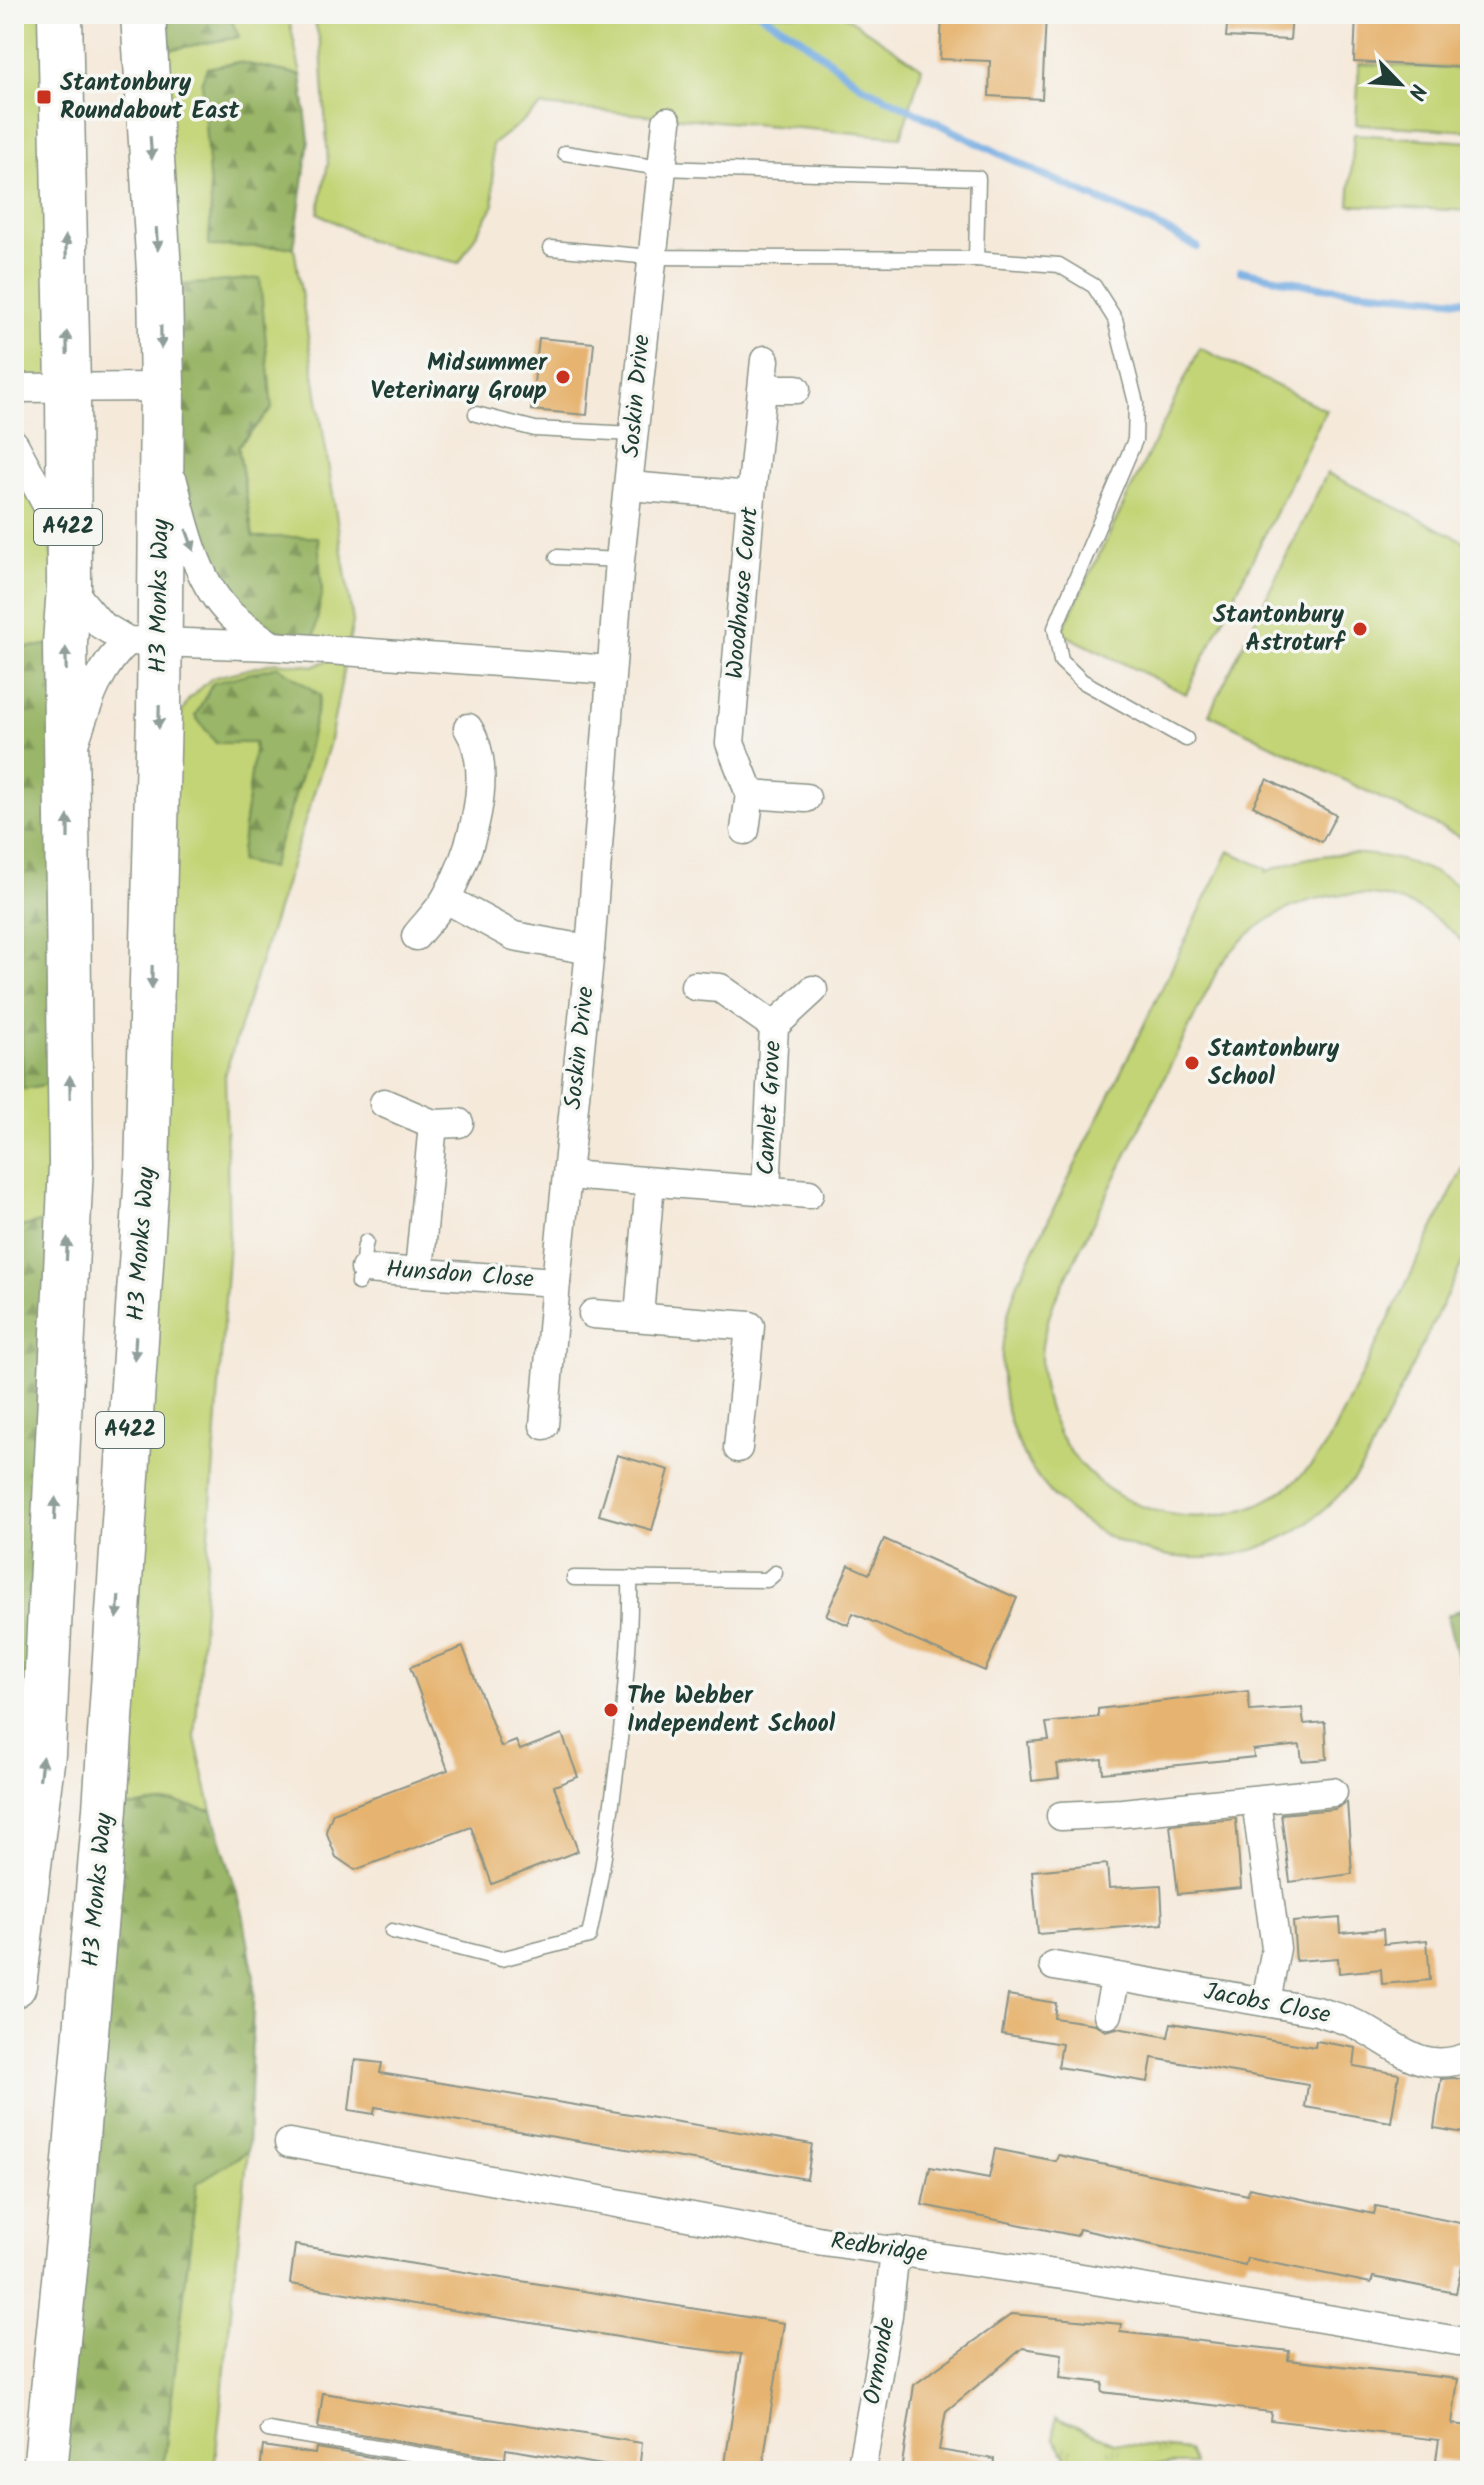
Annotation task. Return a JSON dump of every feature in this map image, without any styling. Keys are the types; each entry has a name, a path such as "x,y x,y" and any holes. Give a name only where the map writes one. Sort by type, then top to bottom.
{"main road":[{"name":"A422","path":"14,1985 43,1754 69,1202 65,643 68,387 60,14"},
{"name":"H3 Monks Way","path":"45,2471 104,1824 147,1173 144,642 162,438 162,387 160,287 143,14"}],"street":[{"name":"Soskin Drive","path":"544,1425 590,950 620,560 667,122"},
{"name":"Woodhouse Court","path":"745,830 750,794 730,743 765,360"},
{"path":"14,388 162,387"},
{"path":"763,389 796,389"},
{"path":"162,438 186,530 212,591 231,615 272,646"},
{"path":"14,444 42,492 68,566 101,625 144,642 272,646 611,670"},
{"path":"629,486 751,496"},
{"path":"67,765 91,697 113,655 144,642"},
{"path":"416,936 446,899 475,825 481,789 478,732"},
{"path":"750,794 806,798"},
{"path":"446,899 514,936 590,950"},
{"name":"Camlet Grove","path":"695,986 720,988 774,1026"},
{"name":"Camlet Grove","path":"766,1190 774,1026 813,990"},
{"path":"384,1103 446,1123 419,1271"},
{"name":"Camlet Grove","path":"568,1175 809,1194"},
{"path":"639,1316 650,1182"},
{"name":"Hunsdon Close","path":"363,1265 556,1282"},
{"path":"593,1314 750,1326 738,1448"},
{"path":"1061,1816 1124,1823 1333,1792"},
{"path":"1256,1801 1276,1948 1266,2002"},
{"name":"Jacobs Close","path":"1054,1966 1317,2011 1352,2022 1424,2062 1450,2065 1470,2056"},
{"path":"1108,2014 1116,1977"},
{"name":"Redbridge","path":"289,2143 823,2241 1070,2276 1470,2343"},
{"name":"Ormonde","path":"861,2471 888,2315 895,2250"}],"lane":[{"path":"565,153 660,168 978,178 976,259"},
{"path":"551,248 651,257 976,259 1059,265 1094,286 1115,319 1136,403 1135,440 1055,628 1061,661 1082,681 1186,739"},
{"path":"476,414 535,429 633,434"},
{"path":"557,557 620,560"},
{"path":"574,1578 767,1580 775,1573"},
{"path":"392,1931 501,1959 589,1936 605,1858 619,1748 631,1623 630,1578"},
{"path":"268,2430 517,2471"}],"green space":[{"path":"14,14 60,14 68,387 14,388"},
{"path":"143,14 229,14 239,37 145,54"},
{"path":"229,14 288,14 301,75 238,62 211,205 209,246 294,247 353,622 329,745 225,1074 229,1240 195,1738 212,1811 173,1802 105,1809 173,731 188,700 212,678 276,662 315,666 347,651 314,639 253,537 238,446 272,408 160,287 145,54 238,37","holes":["213,683 320,695 305,763 287,822 240,861 255,743 216,743 195,716"]},
{"path":"313,14 842,14 922,68 901,137 542,106 492,145 494,205 459,263 369,241 318,213 328,163 321,46"},
{"path":"238,62 301,75 309,140 294,247 209,246 211,205 202,81 207,68"},
{"path":"1359,64 1470,69 1470,131 1356,124"},
{"path":"1354,134 1470,142 1470,211 1349,205"},
{"path":"260,278 272,409 238,446 253,537 318,537 322,591 314,639 274,630 231,615 186,530 160,287"},
{"path":"1200,348 1326,410 1186,694 1061,633"},
{"path":"14,444 42,492 65,643 14,649"},
{"name":"Stantonbury Astroturf","path":"1327,473 1470,544 1470,842 1209,714"},
{"path":"65,643 69,1080 23,1089 14,792 14,649"},
{"path":"278,666 320,695 305,763 271,868 240,861 255,743 216,743 195,716 213,683"},
{"path":"14,792 23,1088 69,1080 68,1215 17,1228 14,1263"},
{"path":"1229,851 1267,869 1266,872 1318,856 1345,854 1397,859 1422,867 1470,894 1470,951 1442,923 1410,905 1376,896 1340,895 1305,902 1272,917 1243,940 1218,969 1054,1302 1048,1322 1041,1356 1050,1411 1074,1456 1109,1489 1153,1510 1200,1516 1248,1508 1292,1483 1329,1441 1470,1154 1470,1247 1366,1461 1308,1522 1241,1553 1171,1556 1106,1536 1052,1494 1015,1435 1002,1363 1019,1280"},
{"path":"68,1215 14,1985 14,1263 17,1228"},
{"path":"1470,1604 1470,1674 1462,1678 1447,1616"},
{"path":"173,1802 212,1811 243,1913 254,1977 248,2151 197,2183 163,2471 45,2471 105,1809"},
{"path":"248,2151 214,2471 163,2471 197,2182"},
{"path":"1055,2418 1114,2443 1188,2450 1194,2464 1136,2464 1128,2471 1077,2471 1054,2439"}],"building":[{"path":"942,14 1046,14 1042,99 989,96 990,61 940,59"},
{"path":"1292,14 1290,40 1226,37 1228,15"},
{"path":"1356,14 1470,14 1470,68 1354,62"},
{"name":"Midsummer Veterinary Group","path":"539,338 594,343 587,415 531,410"},
{"path":"1267,779 1336,815 1322,842 1253,806"},
{"path":"617,1455 669,1470 652,1530 599,1515"},
{"path":"884,1539 1017,1598 985,1671 853,1613 848,1625 826,1615 849,1565 869,1574"},
{"path":"463,1647 501,1747 516,1741 520,1750 562,1734 578,1777 554,1786 578,1851 492,1884 471,1827 355,1870 336,1857 326,1831 333,1813 448,1770 410,1667"},
{"path":"1248,1691 1250,1711 1302,1708 1304,1724 1325,1722 1327,1759 1302,1761 1300,1745 1253,1750 1254,1757 1103,1773 1102,1759 1057,1764 1059,1778 1032,1781 1028,1742 1049,1740 1046,1723 1098,1717 1098,1709"},
{"path":"1347,1802 1352,1874 1290,1882 1281,1814 1335,1809"},
{"path":"1236,1819 1241,1888 1178,1894 1170,1825"},
{"path":"1107,1864 1109,1888 1161,1885 1163,1924 1038,1934 1032,1871"},
{"path":"1340,1918 1341,1933 1383,1929 1384,1944 1427,1940 1430,1980 1382,1984 1381,1969 1339,1973 1338,1958 1296,1961 1293,1922"},
{"path":"1008,1995 1056,2003 1054,2018 1095,2024 1105,2031 1117,2028 1168,2037 1171,2023 1315,2047 1316,2041 1356,2048 1354,2066 1399,2074 1391,2122 1305,2107 1308,2085 1152,2058 1148,2082 1058,2067 1062,2044 1002,2034"},
{"path":"355,2060 382,2063 380,2073 812,2144 807,2179 375,2107 374,2114 349,2110"},
{"path":"1441,2079 1470,2081 1470,2134 1434,2128"},
{"path":"995,2149 1056,2161 1058,2155 1248,2195 1249,2188 1374,2214 1376,2206 1470,2225 1470,2268 1462,2266 1456,2293 1373,2277 1371,2283 1247,2258 1245,2265 1079,2229 1077,2236 922,2205 930,2167 989,2178"},
{"path":"295,2245 784,2323 762,2471 724,2471 741,2354 290,2284"},
{"path":"1012,2314 1121,2324 1120,2332 1289,2351 1288,2360 1458,2379 1452,2424 1470,2426 1470,2464 1436,2460 1439,2440 1270,2420 1271,2412 1102,2392 1103,2383 1060,2378 1062,2354 1023,2348 946,2411 939,2450 994,2459 993,2471 901,2471 914,2385"},
{"path":"323,2393 642,2443 639,2471 506,2449 505,2459 318,2428"},
{"path":"263,2446 315,2454 316,2448 455,2471 260,2471"}],"waterway":[{"path":"761,14 800,38 862,86 1197,247"},
{"path":"1241,271 1320,287 1470,301"}],"place":[{"name":"Stantonbury Roundabout East","path":"44,97"},
{"name":"Midsummer Veterinary Group","path":"563,377"},
{"name":"Stantonbury Astroturf","path":"1360,629"},
{"name":"Stantonbury School","path":"1192,1063"},
{"name":"The Webber Independent School","path":"611,1710"}]}
